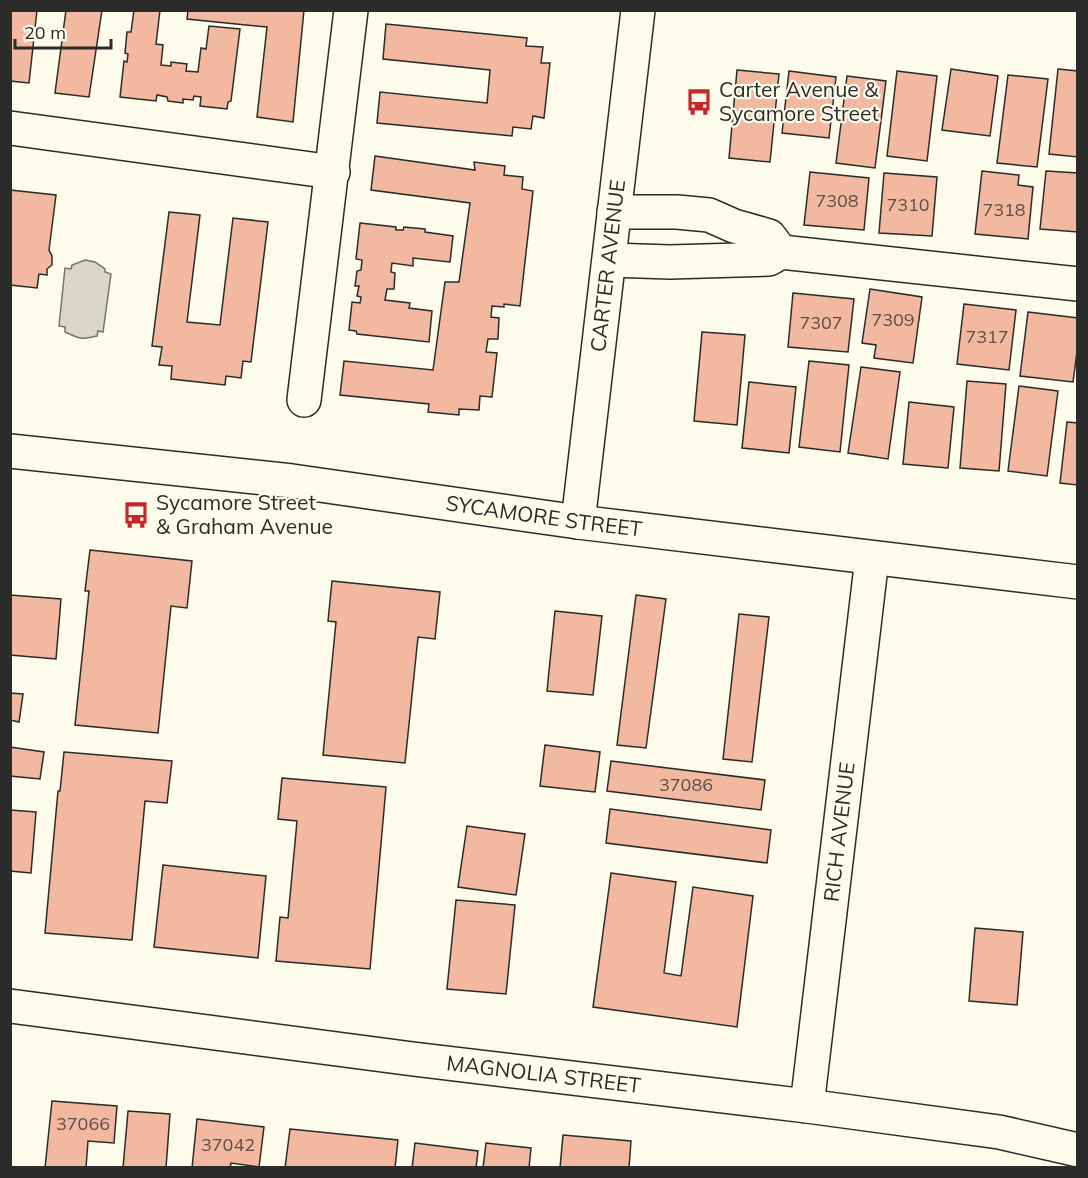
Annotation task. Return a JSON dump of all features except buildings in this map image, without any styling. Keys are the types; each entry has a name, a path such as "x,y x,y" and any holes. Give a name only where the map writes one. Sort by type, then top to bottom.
{"street":[{"path":"304,400 351,10"},
{"name":"CARTER AVENUE","path":"578,522 639,10"},
{"path":"10,128 333,172"},
{"path":"614,212 677,212 709,215 734,226 769,236 781,252"},
{"path":"610,260 670,262 769,259 781,252 1077,284"},
{"name":"SYCAMORE STREET","path":"10,451 292,482 578,522 1077,582"},
{"name":"RICH AVENUE","path":"807,1106 872,558"},
{"name":"MAGNOLIA STREET","path":"10,1006 413,1059 807,1106 999,1132 1077,1150"}],"shaded area":[{"path":"85,260 95,262 105,269 105,272 111,274 103,332 98,331 97,336 83,338 65,332 65,327 59,326 65,268 71,269 72,265"}],"place":[{"name":"Carter Avenue & Sycamore Street","path":"699,102"},
{"name":"Sycamore Street & Graham Avenue","path":"136,515"}]}
